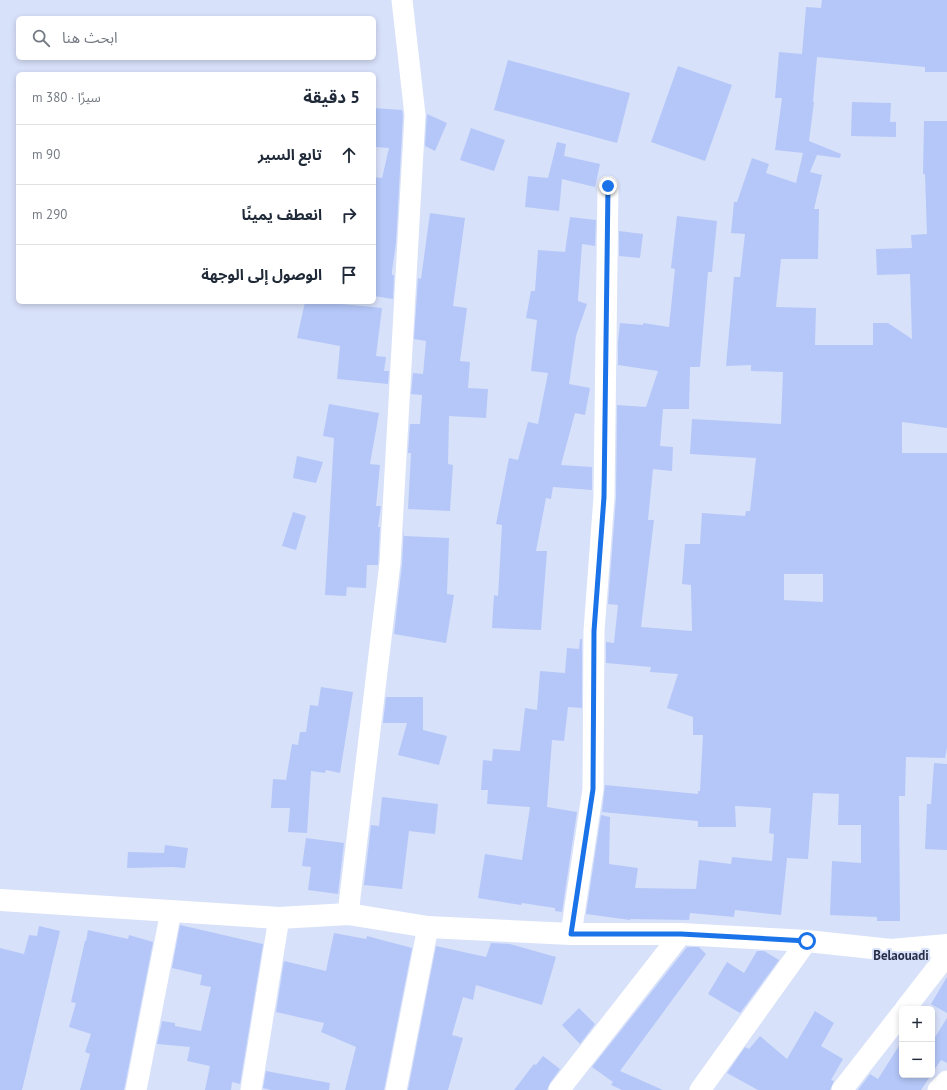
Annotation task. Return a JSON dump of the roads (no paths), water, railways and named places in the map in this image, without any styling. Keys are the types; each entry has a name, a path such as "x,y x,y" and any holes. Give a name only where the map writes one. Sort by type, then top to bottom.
{"main road":[{"path":"0,900 279,918 348,914 428,927 571,934 681,934 807,941 891,950 947,945"}],"street":[{"path":"348,914 390,556 415,115 402,0"},
{"path":"571,934 593,789 594,631 604,497 608,186"},
{"path":"136,1090 170,911"},
{"path":"251,1090 279,918"},
{"path":"396,1090 428,927"},
{"path":"559,1090 681,934"},
{"path":"700,1090 807,941"},
{"path":"907,1006 947,955"},
{"path":"842,1090 899,1017"}],"district":[{"name":"Belaouadi","path":"901,955"}]}
